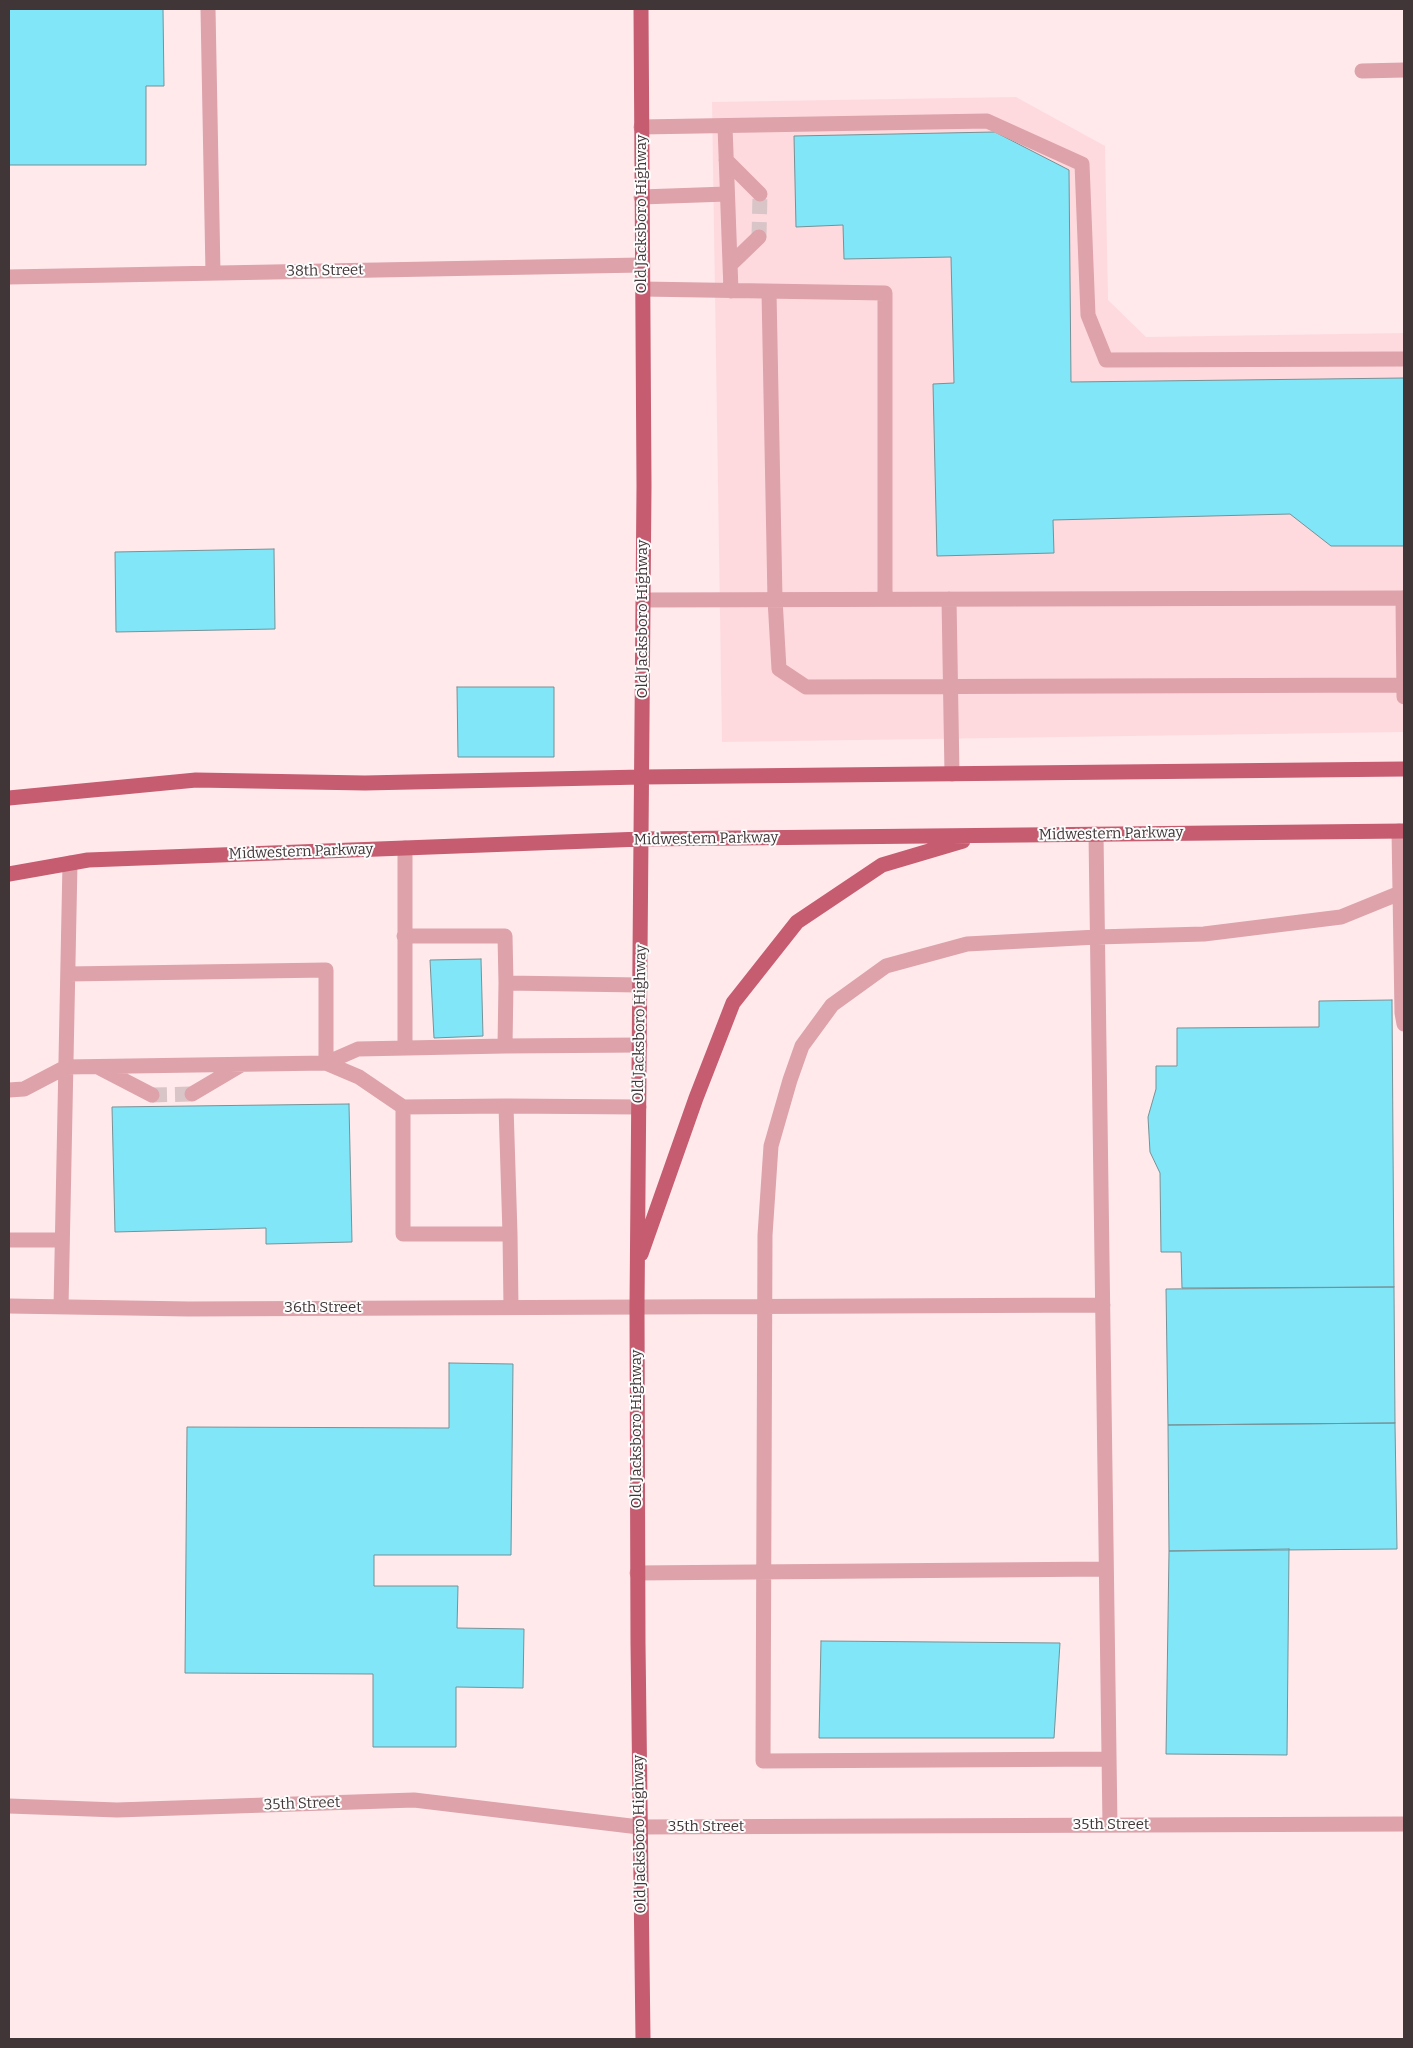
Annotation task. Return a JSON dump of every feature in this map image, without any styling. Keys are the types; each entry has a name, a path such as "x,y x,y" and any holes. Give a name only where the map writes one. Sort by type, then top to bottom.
{"main road":[{"name":"Old Jacksboro Highway","path":"641,9 643,600 637,1264 637,1573 643,2039"},
{"path":"9,798 196,780 365,783 642,777 1404,769"},
{"name":"Midwestern Parkway","path":"9,874 88,860 642,839 1401,831"},
{"path":"637,1264 696,1098 733,1003 797,922 882,865 981,836"}],"street":[{"path":"208,9 213,273"},
{"path":"1362,71 1404,70"},
{"path":"641,127 987,121 1082,164 1088,315 1106,360 1404,359"},
{"path":"725,126 731,291"},
{"path":"726,160 760,194"},
{"path":"641,197 728,194"},
{"path":"730,265 759,237"},
{"name":"38th Street","path":"9,276 642,265"},
{"path":"642,289 885,293 885,599"},
{"path":"768,292 775,599 779,669 806,686 1404,685"},
{"path":"643,600 1404,598 1404,697"},
{"path":"949,599 952,774"},
{"path":"1401,831 1400,892 1402,1013 1404,1024"},
{"path":"1096,834 1110,1825"},
{"path":"405,848 405,1048"},
{"path":"61,1307 70,863"},
{"path":"1109,1759 763,1761 763,1305 765,1235 771,1146 790,1080 802,1046 832,1005 886,966 967,944 1097,937 1204,934 1341,917 1400,892"},
{"path":"404,936 505,936 505,1046"},
{"path":"68,974 326,970 326,1063"},
{"path":"506,983 640,985"},
{"path":"9,1090 24,1089 66,1067 326,1063 358,1049 640,1045"},
{"path":"326,1063 359,1077 403,1107 639,1107"},
{"path":"192,1094 242,1064"},
{"path":"99,1067 152,1095"},
{"path":"506,1106 511,1307"},
{"path":"403,1107 403,1234 510,1234"},
{"path":"9,1240 62,1240"},
{"name":"36th Street","path":"9,1306 198,1309 763,1305 1103,1305"},
{"path":"637,1573 1106,1569"},
{"name":"35th Street","path":"9,1806 117,1810 414,1800 639,1827 1404,1824"}],"shaded area":[{"path":"1016,97 1105,146 1108,300 1146,337 1404,333 1404,732 722,742 712,102"}],"building":[{"path":"9,9 163,9 164,86 146,86 146,165 9,165"},
{"path":"995,132 1069,170 1071,382 1404,378 1404,546 1331,546 1290,514 1053,520 1054,553 937,556 933,384 954,383 951,257 844,259 843,225 796,227 794,136"},
{"path":"274,549 275,629 116,632 115,552"},
{"path":"457,687 554,687 554,757 458,757"},
{"path":"481,959 483,1036 434,1038 430,960"},
{"path":"1392,1000 1394,1287 1182,1288 1181,1252 1161,1252 1160,1173 1150,1152 1148,1117 1156,1089 1156,1066 1177,1066 1177,1028 1319,1027 1319,1001"},
{"path":"349,1104 352,1242 266,1244 266,1228 115,1232 112,1107"},
{"path":"1394,1287 1395,1423 1168,1425 1166,1289"},
{"path":"449,1363 513,1364 511,1555 374,1555 374,1586 458,1586 457,1628 524,1629 523,1688 456,1687 456,1747 373,1747 373,1674 185,1673 187,1427 449,1428"},
{"path":"1395,1423 1397,1549 1169,1551 1168,1425"},
{"path":"1289,1549 1287,1755 1166,1754 1169,1551"},
{"path":"821,1641 1060,1643 1054,1738 819,1738"}],"tunnel":[{"path":"759,237 760,194"},
{"path":"152,1095 192,1094"}]}
